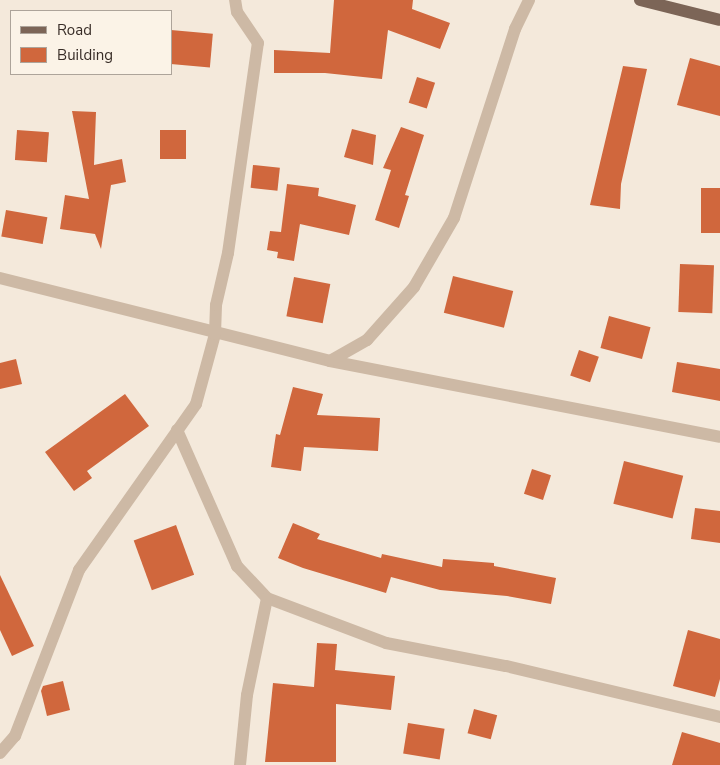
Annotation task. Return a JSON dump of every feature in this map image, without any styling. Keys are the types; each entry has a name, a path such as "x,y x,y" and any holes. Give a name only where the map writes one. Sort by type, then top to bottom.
{"main road":[{"path":"640,0 720,20"}],"street":[{"path":"0,753 15,736 79,570 196,404 214,334 216,305 228,252 258,43 236,12 235,0"},
{"path":"330,361 367,340 414,287 454,218 515,30 529,0"},
{"path":"0,278 214,334 330,361 720,437"},
{"path":"177,430 237,566 267,598 386,643 506,666 720,717"},
{"path":"240,765 247,695 267,598"}],"building":[{"path":"334,0 413,0 412,9 450,23 440,49 388,30 382,79 325,73 274,73 274,50 330,53"},
{"path":"172,30 213,34 210,68 172,64"},
{"path":"690,58 720,66 720,116 677,105"},
{"path":"623,66 647,69 621,184 620,209 590,205"},
{"path":"417,77 435,83 427,109 409,103"},
{"path":"72,111 96,112 94,165 122,159 126,182 111,185 101,249 95,234 60,229 65,195 89,199"},
{"path":"401,127 424,135 405,195 409,196 399,228 375,220 391,170 383,168"},
{"path":"352,129 376,135 373,165 344,157"},
{"path":"17,130 49,132 47,162 15,160"},
{"path":"160,130 186,130 186,159 160,159"},
{"path":"253,165 280,168 277,191 251,188"},
{"path":"287,184 319,188 318,196 356,205 349,235 300,224 294,261 277,258 278,252 267,250 270,231 281,232"},
{"path":"701,188 720,188 720,233 701,233"},
{"path":"6,210 47,217 43,244 1,237"},
{"path":"680,264 714,265 712,313 678,312"},
{"path":"453,276 513,291 504,328 444,313"},
{"path":"294,277 330,284 323,323 286,316"},
{"path":"609,316 651,327 642,359 600,348"},
{"path":"579,350 599,357 590,382 570,376"},
{"path":"16,359 22,384 0,389 0,363"},
{"path":"677,362 720,369 720,401 672,392"},
{"path":"293,387 323,394 317,415 380,418 378,451 304,447 301,471 271,467 276,434 280,435"},
{"path":"125,394 149,426 87,471 92,478 74,491 45,452"},
{"path":"624,461 683,476 673,518 613,504"},
{"path":"532,469 551,475 543,500 524,494"},
{"path":"695,508 720,511 720,543 691,539"},
{"path":"293,523 320,534 317,539 381,558 382,554 442,567 443,559 494,563 494,566 556,578 551,604 507,596 440,590 391,577 386,593 303,568 278,558"},
{"path":"176,525 194,575 152,590 134,540"},
{"path":"0,575 34,646 12,656 0,630"},
{"path":"688,630 720,639 720,679 715,697 673,686"},
{"path":"317,643 337,644 335,670 395,676 391,710 336,704 336,762 265,762 273,683 314,687"},
{"path":"63,681 70,710 47,716 41,691 43,686"},
{"path":"474,709 497,715 491,739 468,733"},
{"path":"408,723 445,729 440,759 403,754"},
{"path":"682,732 720,743 720,765 672,765"}]}
